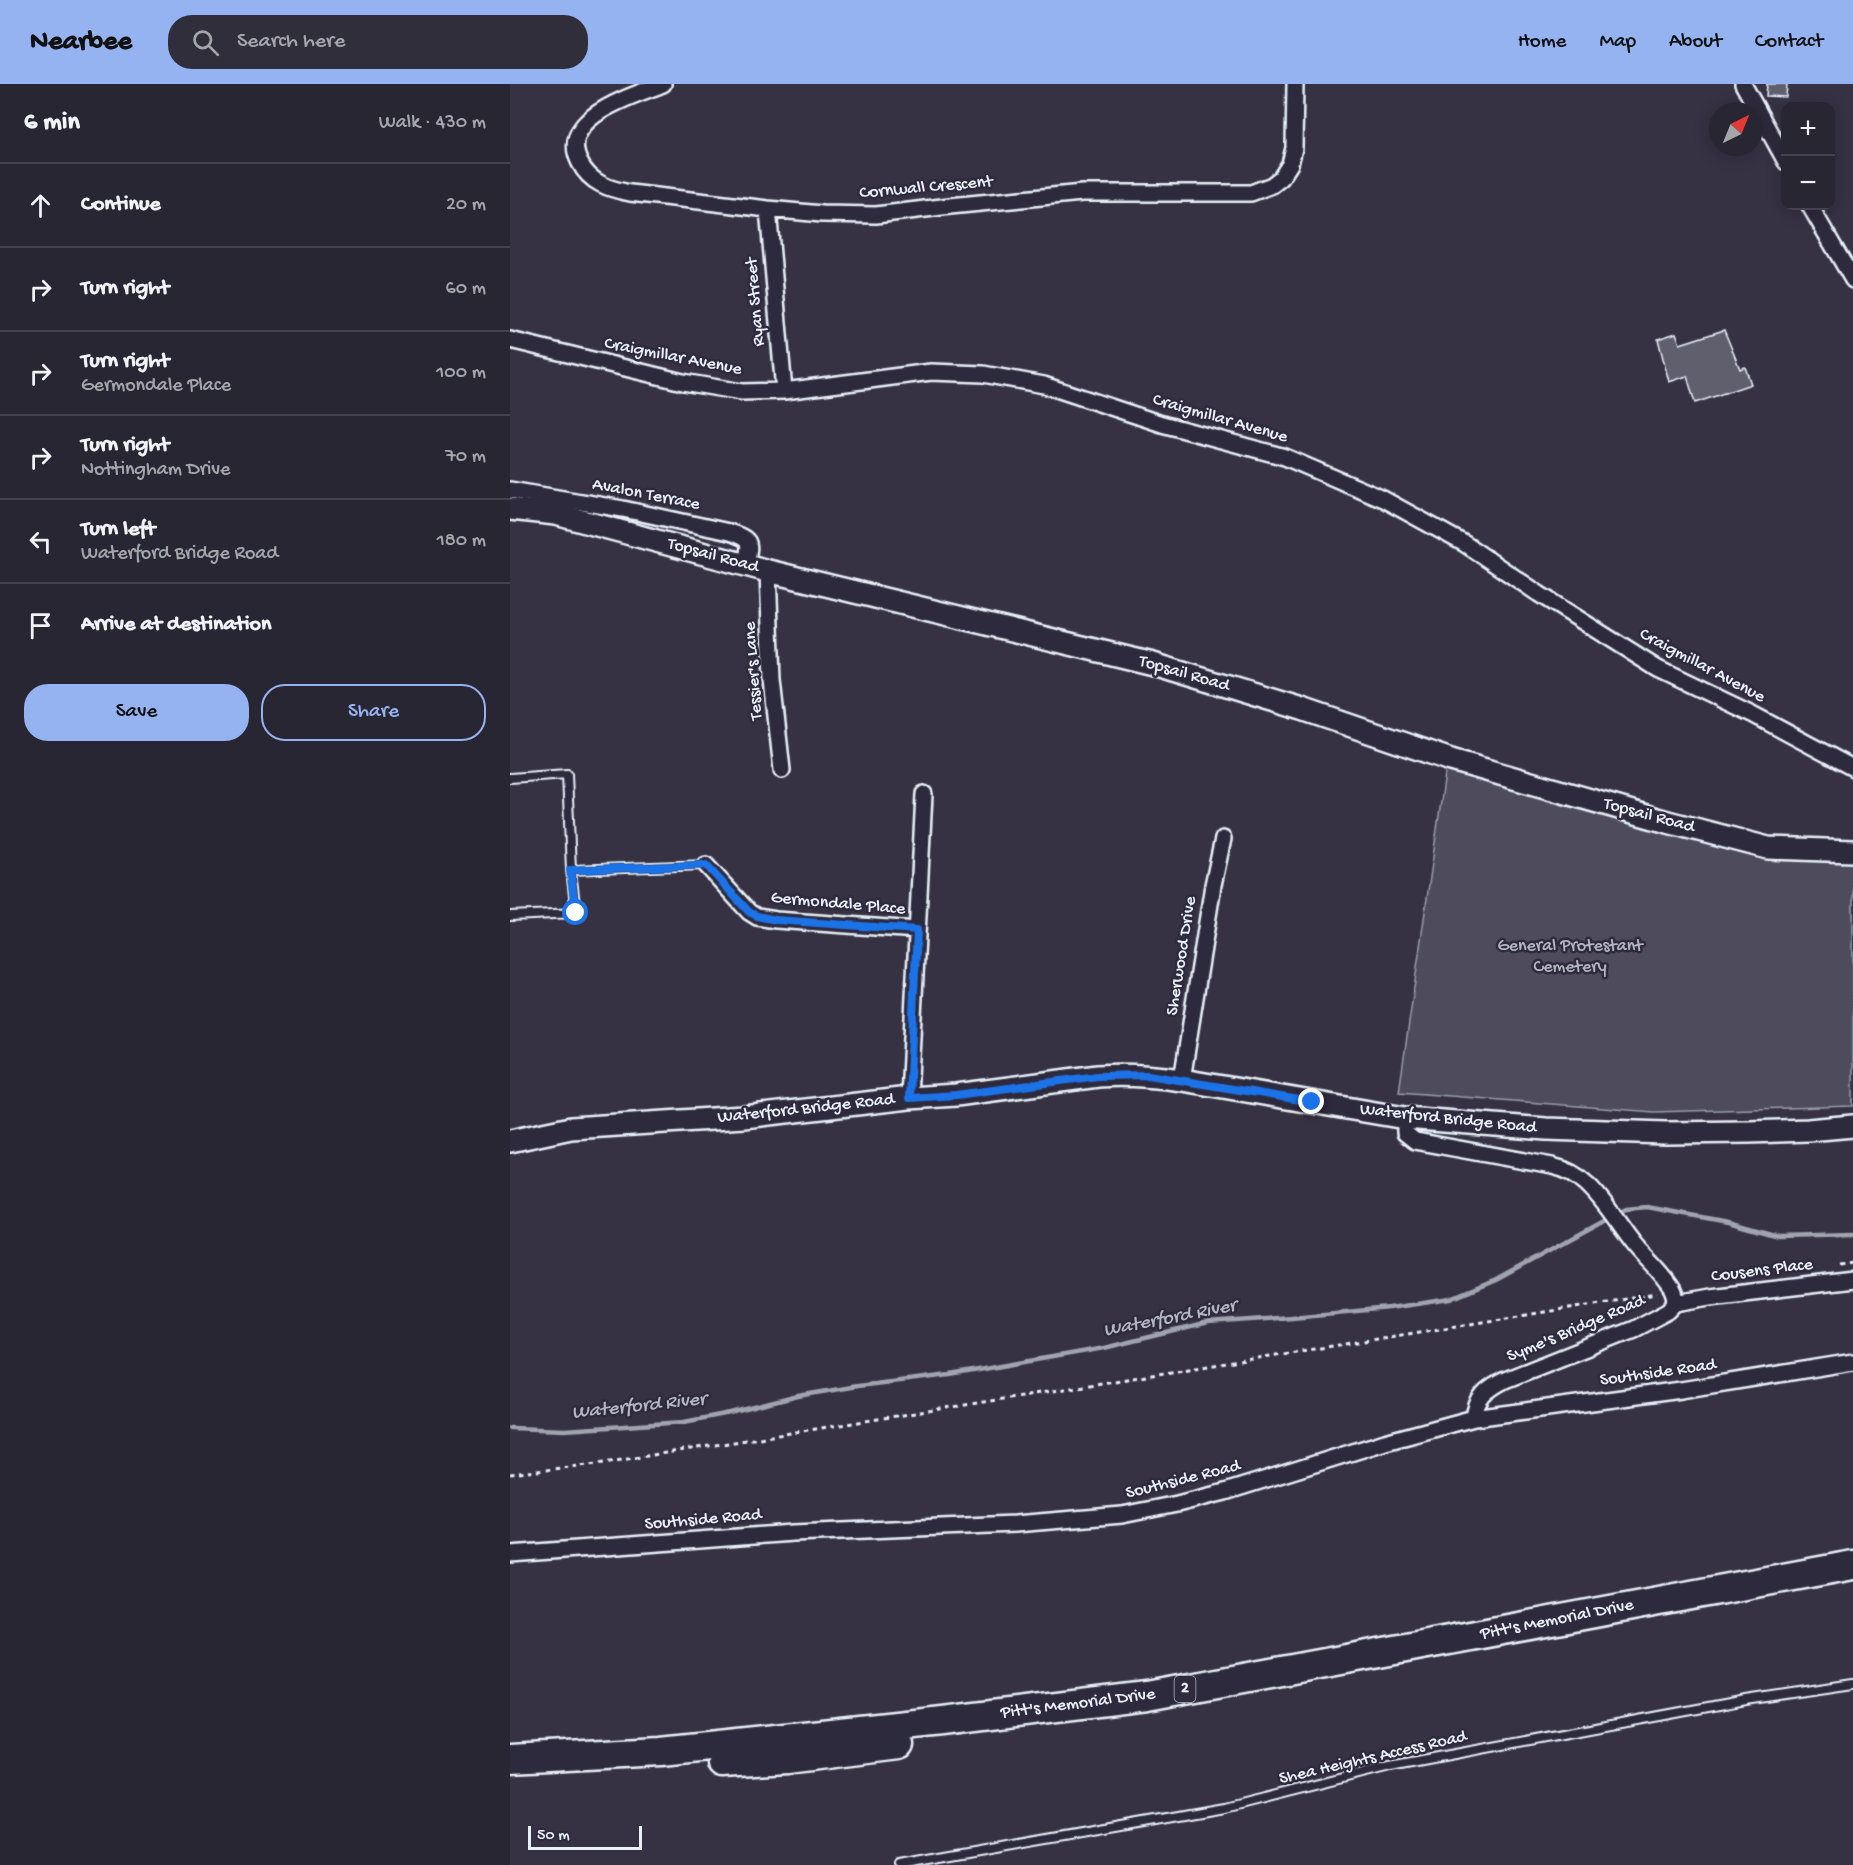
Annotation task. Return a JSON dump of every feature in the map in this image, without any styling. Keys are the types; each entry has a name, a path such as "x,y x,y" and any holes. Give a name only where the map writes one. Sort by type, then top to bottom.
{"highway":[{"name":"Pitt's Memorial Drive","path":"510,1760 661,1751 943,1721 1147,1696 1853,1565"},
{"name":"Pitt's Memorial Drive","path":"510,1778 787,1759 1146,1715 1853,1585"}],"street":[{"name":"Cornwall Crescent","path":"663,84 604,108 585,124 576,139 575,150 585,172 592,179 619,191 768,209 822,214 876,215 1082,194 1251,193 1272,185 1281,178 1290,164 1294,148 1295,84"},
{"path":"1743,84 1782,156"},
{"name":"Ryan Street","path":"768,209 784,391"},
{"path":"1812,210 1853,280"},
{"name":"Craigmillar Avenue","path":"510,340 683,382 742,392 784,391 931,372 983,374 1044,386 1162,424 1286,457 1383,499 1465,544 1658,669 1752,714 1853,768"},
{"name":"Avalon Terrace","path":"510,490 623,509 729,532 747,541 749,546 746,565"},
{"name":"Topsail Road","path":"510,509 555,514 746,565 1153,664 1302,709 1451,760 1664,821 1768,848 1853,851"},
{"name":"Tessier's Lane","path":"768,570 772,680 782,770"},
{"path":"909,1098 924,794"},
{"name":"Sherwood Drive","path":"1182,1080 1213,885 1224,839"},
{"name":"Germondale Place","path":"706,865 741,904 757,916 776,920 917,930"},
{"name":"Waterford Bridge Road","path":"510,1141 571,1128 744,1117 909,1098 956,1095 1098,1076 1148,1075 1405,1118 1546,1129 1665,1133 1796,1131 1853,1126"},
{"name":"Syme's Bridge Road","path":"1405,1118 1405,1133 1415,1141 1566,1169 1588,1184 1602,1199 1625,1233 1674,1292 1676,1303 1668,1311 1634,1329 1493,1386 1475,1407 1474,1418"},
{"name":"Cousens Place","path":"1676,1303 1853,1280"},
{"name":"Southside Road","path":"510,1554 793,1533 1016,1524 1122,1515 1225,1492 1385,1442 1474,1418 1681,1390 1853,1362"}],"lane":[{"path":"510,778 567,774 570,870 576,913 510,916"},
{"path":"570,870 706,865"},
{"name":"Shea Heights Access Road","path":"899,1865 1224,1808 1390,1766 1746,1700 1853,1684"}],"path":[{"path":"510,1474 597,1464 1657,1294"}],"green space":[{"name":"General Protestant Cemetery","path":"1446,767 1770,858 1853,862 1853,1106 1654,1112 1399,1092"}],"building":[{"path":"1767,84 1787,84 1786,97 1766,96"},
{"path":"1724,330 1740,369 1745,367 1751,384 1695,403 1687,376 1669,382 1658,339 1676,333 1680,344"}],"waterway":[{"name":"Waterford River","path":"510,1428 565,1430 684,1422 798,1396 857,1386 950,1375 1104,1348 1208,1323 1389,1308 1451,1299 1496,1280 1626,1209 1647,1207 1728,1222 1778,1236 1853,1234"}],"route":[{"path":"576,913 570,870 706,865 749,912 766,919 917,930 909,1098 956,1095 1098,1076 1148,1075 1312,1102"}]}
